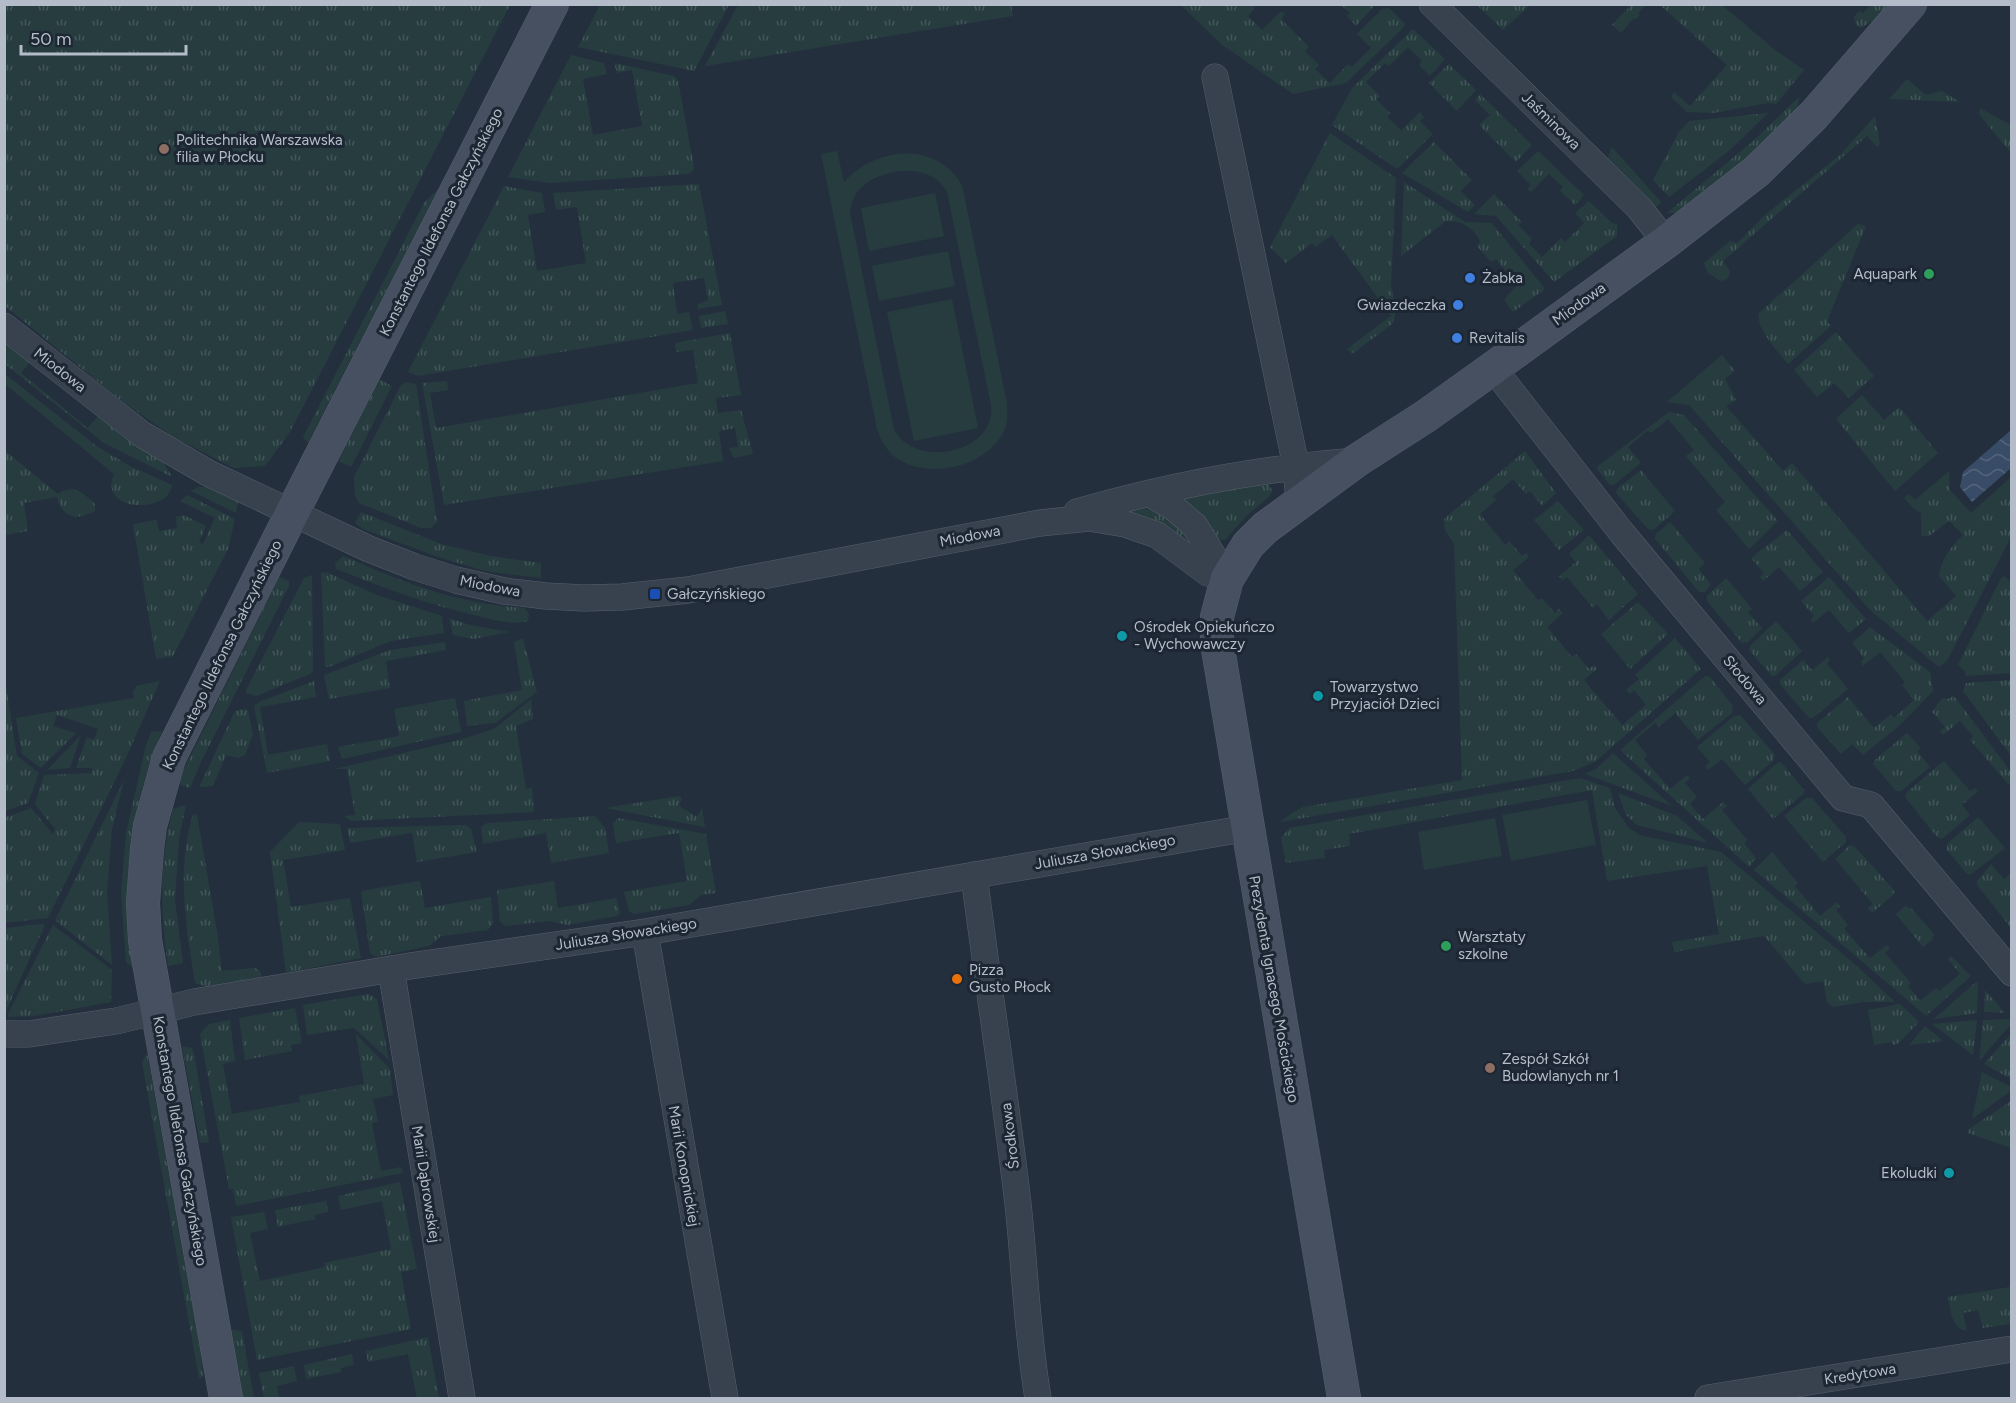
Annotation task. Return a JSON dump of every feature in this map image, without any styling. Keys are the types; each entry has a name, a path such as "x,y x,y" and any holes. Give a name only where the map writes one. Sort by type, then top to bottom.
{"street":[{"name":"Konstantego Ildefonsa Gałczyńskiego","path":"226,1398 145,940 143,903 150,826 169,758 552,4"},
{"name":"Jaśminowa","path":"1431,4 1638,208 1666,242"},
{"name":"Miodowa","path":"1227,579 1248,545 1257,535 1299,501 1493,368 1666,242 1757,171 1784,147 1814,115 1910,4"},
{"path":"1215,77 1296,466 1299,501"},
{"name":"Miodowa","path":"4,326 156,444 208,473 369,549 456,580 504,591 584,598 655,594 720,585 1040,523"},
{"name":"Słodowa","path":"1493,368 1622,533 1843,798 1870,805 2012,973"},
{"path":"1040,523 1122,499 1296,466 1356,461"},
{"path":"1150,494 1173,507 1195,526 1227,579"},
{"path":"1040,523 1089,518 1125,524 1157,535 1208,573 1227,579"},
{"name":"Prezydenta Ignacego Mościckiego","path":"1227,579 1217,617 1217,643 1344,1398"},
{"name":"Juliusza Słowackiego","path":"4,1034 29,1034 116,1021 194,1002 391,969 645,932 1248,828"},
{"name":"Środkowa","path":"974,875 1007,1111 1027,1313 1038,1398"},
{"name":"Marii Konopnickiej","path":"645,932 725,1398"},
{"name":"Marii Dąbrowskiej","path":"391,969 462,1398"},
{"name":"Kredytowa","path":"1708,1398 2012,1349"}],"green space":[{"path":"1011,4 1013,16 705,66 738,5"},
{"name":"Politechnika Warszawska filia w Płocku","path":"4,5 510,5 290,432 265,466 234,468 173,437 118,398 5,306"},
{"path":"600,5 729,5 694,71 578,47"},
{"path":"1181,5 1251,5 1255,8 1248,16 1262,30 1281,11 1285,14 1281,19 1309,47 1305,51 1319,65 1315,69 1330,83 1348,64 1352,67 1371,48 1357,34 1382,9 1389,8 1405,24 1346,83 1293,94 1221,44"},
{"path":"1341,5 1375,5 1356,26 1347,16 1350,13"},
{"path":"1477,5 1530,5 1503,30"},
{"path":"1631,5 1646,5 1638,13 1640,15 1634,18 1621,33 1612,25"},
{"path":"1660,5 1722,5 1775,50 1804,70 1776,104 1768,103 1713,113 1687,112 1671,97 1674,92 1690,106 1727,65"},
{"path":"1866,5 1887,5 1873,21 1860,28 1856,25 1854,17 1859,11 1863,13 1869,7"},
{"path":"1413,29 1445,59 1430,76 1419,65 1422,61 1408,47 1389,66 1385,63 1366,82 1380,96 1376,99 1390,113 1387,117 1401,130 1420,112 1424,117 1420,121 1433,134 1397,169 1332,125 1352,88"},
{"path":"571,55 604,63 607,74 583,79 593,135 642,126 632,70 617,73 614,63 674,76 678,81 694,167 692,172 550,183 508,177"},
{"path":"1449,64 1476,90 1457,111 1429,83"},
{"path":"1907,79 1926,95 1942,91 1960,102 1889,99"},
{"path":"1480,94 1532,145 1516,162 1479,125 1490,115 1475,100"},
{"path":"1799,97 1797,112 1756,151 1687,206 1676,213 1667,213 1753,141"},
{"path":"1980,108 2011,125 2011,153 1979,114"},
{"path":"1768,113 1730,150 1669,197 1653,180 1679,132 1689,121"},
{"path":"1875,116 1880,144 1877,147 1867,136 1723,261 1730,271 1726,279 1720,281 1708,273 1704,263 1730,241 1737,243 1765,215 1840,155"},
{"path":"1330,133 1396,178 1391,285 1395,316 1392,324 1352,354 1347,349 1391,316 1332,235 1315,247 1312,243 1286,263 1270,247"},
{"path":"1434,142 1472,180 1461,191 1475,205 1468,212 1402,173"},
{"path":"1612,147 1661,202 1655,208 1609,164 1608,157"},
{"path":"837,151 844,182 857,170 872,161 905,154 921,155 937,161 951,171 962,185 1007,403 1006,426 999,440 975,459 943,469 927,469 898,459 883,442 877,429 821,154","holes":["906,171 920,172 933,177 947,192 991,405 989,421 981,435 968,444 952,450 935,452 918,449 904,442 894,429 850,213 855,196 866,183 882,175"]},
{"path":"1538,151 1584,195 1575,205 1560,191 1563,187 1549,174 1531,192 1527,189 1531,185 1517,171"},
{"path":"1404,182 1465,222 1492,223 1545,289 1513,312 1504,300 1517,285 1496,259 1491,262 1477,246 1480,241 1474,232 1466,225 1457,222 1446,221 1401,256"},
{"path":"699,184 722,305 698,309 698,304 708,300 704,278 673,283 677,314 689,312 693,330 418,376 408,372 504,186 542,193 545,212 528,215 537,271 586,263 577,207 556,210 553,193"},
{"path":"438,189 308,443 303,437 424,203"},
{"path":"935,193 944,236 869,251 861,208"},
{"path":"1494,194 1522,222 1518,225 1532,239 1529,244 1542,257 1561,238 1565,242 1584,223 1575,213 1589,201 1612,223 1617,224 1617,236 1554,282 1496,216 1474,214"},
{"path":"1858,224 1866,226 1827,321 1831,326 1788,364 1764,332 1759,313"},
{"path":"948,251 955,286 879,301 872,266"},
{"path":"952,299 978,428 914,441 887,312"},
{"path":"725,311 728,324 701,328 699,316"},
{"path":"1836,332 1874,376 1849,398 1834,383 1817,397 1794,370"},
{"path":"730,333 741,395 716,398 718,413 741,410 753,454 734,458 729,448 738,447 735,428 719,431 723,461 444,505 422,383 447,381 448,390 430,393 436,428 698,383 693,350 676,352 675,343"},
{"path":"4,338 32,360 21,373 88,428 99,415 164,463 172,477 104,443 5,364"},
{"path":"1722,355 1735,371 1725,379 1736,400 1726,406 1783,471 1792,463 1927,621 1956,596 1939,576 1947,553 1963,535 1949,521 1929,536 1921,536 1921,513 1904,498 1909,494 1915,500 1949,471 1950,490 1971,513 2011,477 2011,537 1947,661 1939,667 1871,611 1689,405 1667,402"},
{"path":"5,374 95,445 130,466 172,485 168,494 148,505 124,502 115,496 111,487 114,474 5,384"},
{"path":"379,379 392,386 351,467 338,461"},
{"path":"406,382 416,384 437,522 431,528 421,528 359,503 355,496 354,477 401,385"},
{"path":"1862,395 1884,420 1899,407 1938,453 1895,491 1836,419"},
{"path":"1669,412 1684,415 1778,521 1749,549 1716,510 1725,502 1686,456 1694,450 1668,419 1651,433 1648,430 1628,447 1641,463 1614,485 1609,484 1597,469"},
{"path":"4,450 58,494 69,489 82,493 95,504 95,511 82,516 71,516 59,504 57,497 24,503 28,531 5,535"},
{"path":"1525,451 1556,493 1542,506 1530,491 1526,494 1513,479 1493,496 1496,500 1480,514 1505,545 1509,541 1522,556 1526,553 1529,557 1513,570 1538,600 1542,598 1555,613 1559,609 1563,613 1547,627 1572,657 1576,654 1589,669 1594,665 1597,669 1584,680 1622,725 1646,705 1634,690 1630,694 1626,690 1639,679 1635,675 1675,638 1701,669 1595,762 1573,771 1280,822 1303,807 1462,780 1454,544 1445,530 1444,519"},
{"path":"1641,470 1675,511 1653,530 1648,529 1616,493 1618,488"},
{"path":"1263,483 1269,485 1272,490 1270,496 1245,517 1225,540 1217,540 1181,499"},
{"path":"198,487 207,487 238,500 236,513 191,491"},
{"path":"187,495 235,519 228,549 173,656 156,659 133,524 157,520 159,531 177,528 176,517 184,515 206,526 199,542 203,544 215,518 180,501"},
{"path":"1558,501 1584,530 1559,550 1534,520"},
{"path":"1134,507 1164,514 1187,534 1187,539 1181,542 1130,512 1129,508"},
{"path":"361,512 441,544 491,556 541,563 541,578 485,571 435,556 363,529 355,523"},
{"path":"1670,522 1705,563 1699,569 1711,585 1705,592 1699,592 1655,539 1656,534"},
{"path":"1787,530 1823,572 1800,591 1779,567 1763,581 1760,577 1764,573 1751,558"},
{"path":"1589,535 1638,594 1609,620 1597,604 1593,608 1567,577 1562,580 1559,576 1576,562 1569,554"},
{"path":"343,556 432,591 477,602 525,608 529,614 528,621 496,620 441,607 406,595 336,569 335,563"},
{"path":"326,572 377,595 442,616 444,633 391,641 329,667 325,666 321,573"},
{"path":"312,575 313,671 256,696 246,693 304,578"},
{"path":"2004,576 2011,582 2011,673 1966,676 1958,665"},
{"path":"279,577 289,581 289,586 190,788 181,785 178,781"},
{"path":"1829,577 1866,619 1849,633 1829,610 1813,623 1810,620 1814,616 1801,601"},
{"path":"1726,578 1752,609 1748,612 1762,628 1748,642 1742,643 1707,601 1707,596"},
{"path":"1638,602 1668,634 1630,669 1601,634"},
{"path":"449,618 470,625 509,632 474,639 453,635"},
{"path":"1776,621 1802,651 1772,676 1749,650 1751,645"},
{"path":"1870,627 1930,672 1933,691 1900,725 1863,755 1852,744 1841,754 1817,727 1817,723 1848,697 1874,728 1891,714 1894,718 1914,700 1902,685 1905,682 1880,652 1863,666 1861,662 1864,658 1852,643"},
{"path":"523,638 537,692 495,723 467,726 464,701 522,690 514,642"},
{"path":"445,642 446,650 386,661 390,688 329,699 324,675 390,650"},
{"path":"1828,657 1830,660 1827,664 1848,689 1813,718 1809,718 1780,684 1780,680 1803,660 1812,670"},
{"path":"1705,676 1710,677 1733,706 1732,713 1698,740 1675,713 1659,727 1655,723 1635,740 1647,755 1644,759 1670,789 1687,775 1690,778 1685,783 1697,797 1690,804 1703,819 1723,802 1727,806 1722,810 1747,840 1744,843 1756,858 1749,867 1620,750"},
{"path":"5,680 17,756 39,773 28,803 5,811"},
{"path":"2012,680 2011,756 1963,691 1966,683"},
{"path":"160,681 125,760 48,918 5,923 6,817 31,808 53,834 55,829 35,804 44,775 92,773 92,768 76,768 87,737 94,739 98,729 57,715 53,726 76,733 41,768 22,754 16,718 134,698 133,692 136,686"},
{"path":"314,681 316,697 260,707 268,755 327,744 330,761 267,773 254,706"},
{"path":"1954,696 2011,772 2009,785 1970,740 1973,736 1960,721 1943,735 1940,731 1945,727 1932,712 1942,698 1947,699"},
{"path":"455,698 461,732 342,759 338,747 399,736 394,709"},
{"path":"531,699 533,719 516,726 526,789 532,788 534,812 351,821 344,816 355,815 347,769 335,769 459,740 494,729"},
{"path":"248,710 253,734 245,755 238,758 226,755 213,786 199,787 235,711"},
{"path":"1740,715 1775,755 1773,761 1745,785 1722,759 1708,770 1705,766 1710,762 1697,747 1734,716"},
{"path":"162,731 142,790 130,848 128,906 134,969 126,962 121,893 126,834 146,745 151,732"},
{"path":"1907,733 1921,748 1917,751 1930,767 1901,791 1896,791 1873,764"},
{"path":"81,735 70,768 47,770"},
{"path":"1613,753 1672,806 1585,774 1596,769"},
{"path":"1944,761 1970,791 1975,788 1978,791 1962,805 1970,815 1942,839 1937,837 1905,797 1907,792"},
{"path":"1781,762 1804,790 1803,794 1773,819 1748,789"},
{"path":"1580,778 1610,788 1615,808 1628,827 1639,835 1721,852 1857,966 1895,1002 1863,1002 1833,1007 1827,1002 1823,981 1805,984 1764,936 1674,952 1672,942 1719,934 1707,866 1607,881 1592,790 1349,834 1350,846 1324,850 1325,858 1286,863 1281,838 1289,828"},
{"path":"124,780 112,829 107,891 112,965 55,920"},
{"path":"1618,793 1677,816 1708,843 1637,825 1626,815"},
{"path":"679,796 682,798 679,806 697,817 702,808 705,827 605,808"},
{"path":"1806,798 1812,798 1846,837 1846,842 1823,862 1784,816"},
{"path":"1587,800 1596,845 1511,861 1502,815"},
{"path":"186,805 179,839 175,900 183,963 168,966 162,907 165,848 173,809"},
{"path":"193,814 197,815 222,971 255,968 260,971 262,977 207,987 195,983 184,899 185,856"},
{"path":"595,816 605,828 609,853 551,863 546,833 483,844 481,827 487,823"},
{"path":"1978,817 2005,848 1970,875 1947,850 1947,844"},
{"path":"618,818 706,834 716,893 701,895 689,905 634,914 629,911 624,892 687,881 679,833 616,843 613,824"},
{"path":"1495,818 1502,856 1424,870 1418,832"},
{"path":"299,822 340,824 345,850 283,860 291,907 350,898 361,958 286,973 270,852"},
{"path":"466,825 471,829 477,852 417,862 412,833 350,843 347,828"},
{"path":"1850,845 1854,846 1895,891 1872,913 1868,908 1873,904 1835,859"},
{"path":"1772,852 1798,883 1795,886 1820,916 1837,902 1840,906 1836,910 1848,925 1844,929 1870,958 1887,945 1890,948 1885,953 1911,983 1908,986 1920,1001 1936,988 1939,991 1960,974 1948,959 1951,956 1971,976 1926,1016 1754,870"},
{"path":"1991,864 2004,879 2011,873 2011,928 1977,885 1977,881"},
{"path":"420,881 425,908 491,897 493,923 488,930 441,936 429,946 376,957 370,953 361,891"},
{"path":"554,881 558,908 616,898 620,913 617,916 567,925 549,921 506,926 500,922 497,890"},
{"path":"1905,906 1912,909 1934,934 1932,940 1923,947 1896,914"},
{"path":"45,925 5,1013 5,928"},
{"path":"53,925 112,970 111,1002 35,1016 9,1017 8,1014"},
{"path":"1976,982 1978,983 1977,1013 1934,1019"},
{"path":"1985,990 2005,1013 1984,1012"},
{"path":"368,994 377,999 389,1060 354,1028 307,1035 303,1005"},
{"path":"1900,1004 1919,1022 1899,1043 1874,1045 1868,1010"},
{"path":"295,1008 302,1043 291,1045 292,1051 245,1060 239,1018"},
{"path":"2010,1019 2011,1024 1979,1061 1983,1020"},
{"path":"230,1020 235,1061 223,1064 232,1114 300,1102 299,1096 364,1084 356,1034 390,1069 393,1095 373,1099 378,1121 372,1124 381,1171 401,1167 403,1173 236,1206 233,1189 229,1189 200,1034 209,1024"},
{"path":"1977,1020 1973,1055 1932,1024"},
{"path":"1925,1026 1943,1041 1909,1045"},
{"path":"2011,1034 2011,1079 1984,1064"},
{"path":"182,1046 192,1048 194,1053 209,1142 200,1143"},
{"path":"147,1053 201,1354 203,1377 199,1378 142,1062"},
{"path":"1982,1072 2011,1087 2011,1091 1972,1119"},
{"path":"2011,1101 2011,1148 1968,1133 1969,1129"},
{"path":"400,1182 417,1269 401,1272 411,1329 257,1360 231,1217 264,1212 268,1229 250,1233 260,1281 325,1267 324,1263 391,1249 382,1201 341,1210 338,1196"},
{"path":"326,1201 328,1212 315,1215 315,1219 278,1227 275,1210"},
{"path":"2010,1287 2011,1324 1983,1328 1978,1310 1963,1313 1967,1331 1955,1323 1948,1297"},
{"path":"230,1329 242,1331 254,1398 243,1398"},
{"path":"428,1337 439,1398 417,1398 408,1354 368,1362 366,1351"},
{"path":"352,1354 354,1365 341,1368 341,1372 306,1379 304,1365"},
{"path":"294,1366 297,1381 277,1386 279,1398 264,1398 259,1373"}],"water":[{"path":"2011,430 2011,468 1972,502 1960,487 1963,472"}],"place":[{"name":"Politechnika Warszawska filia w Płocku","path":"164,149"},
{"name":"Aquapark","path":"1929,274"},
{"name":"Żabka","path":"1470,278"},
{"name":"Gwiazdeczka","path":"1458,305"},
{"name":"Revitalis","path":"1457,338"},
{"name":"Gałczyńskiego","path":"655,594"},
{"name":"Ośrodek Opiekuńczo - Wychowawczy","path":"1122,636"},
{"name":"Towarzystwo Przyjaciół Dzieci","path":"1318,696"},
{"name":"Warsztaty szkolne","path":"1446,946"},
{"name":"Pizza Gusto Płock","path":"957,979"},
{"name":"Zespół Szkół Budowlanych nr 1","path":"1490,1068"},
{"name":"Ekoludki","path":"1949,1173"}]}
